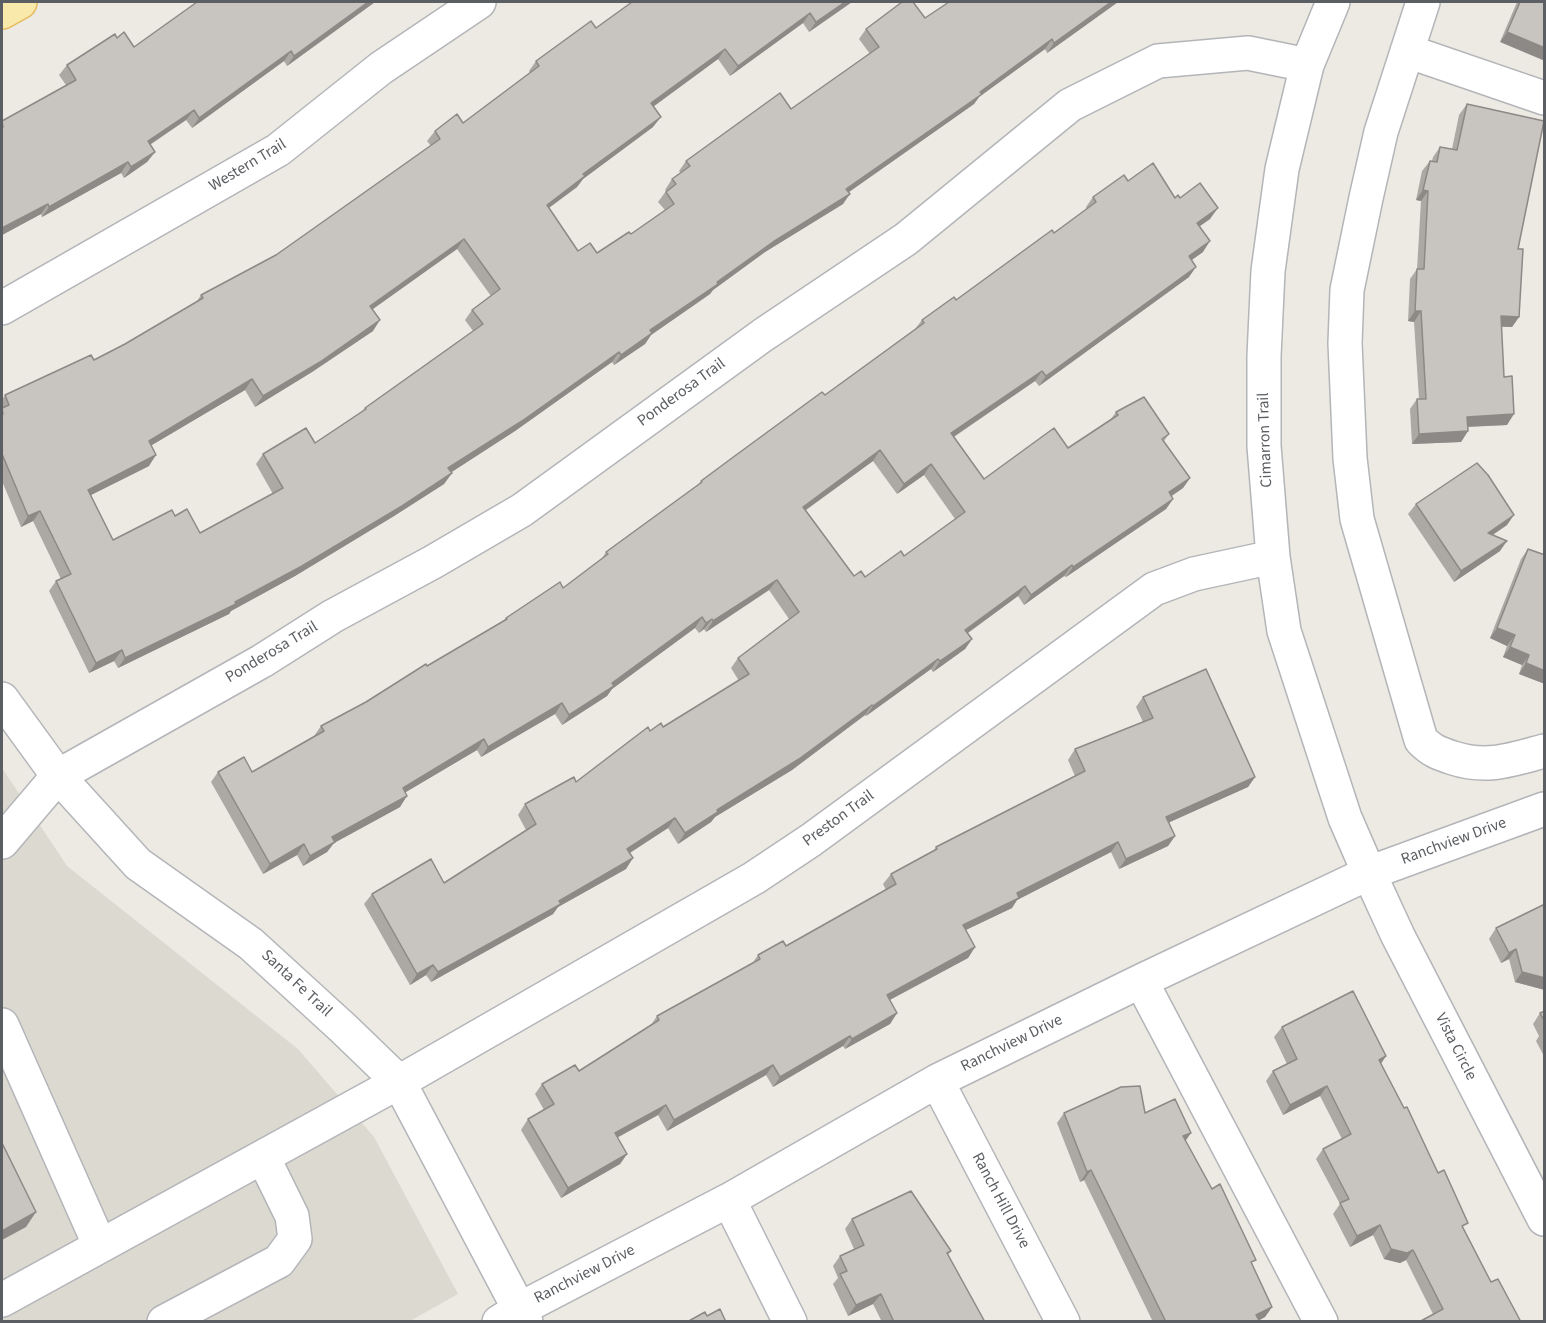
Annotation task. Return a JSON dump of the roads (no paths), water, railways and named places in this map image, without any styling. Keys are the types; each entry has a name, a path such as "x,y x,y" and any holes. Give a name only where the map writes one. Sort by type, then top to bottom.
{"main road":[{"path":"2,12 20,2"}],"street":[{"name":"Western Trail","path":"2,308 278,150 381,68 479,2"},
{"name":"Cimarron Trail","path":"1333,2 1307,65 1282,169 1268,271 1264,356 1264,446 1273,557 1284,631 1345,818 1369,873"},
{"path":"1423,2 1381,132 1347,290 1346,366 1350,458 1357,519 1421,740 1431,750 1469,763 1496,764 1545,751"},
{"path":"1407,51 1545,98"},
{"name":"Ponderosa Trail","path":"58,776 262,662 333,616 433,562 522,510 763,334 906,239 1070,105 1158,61 1248,53 1307,65"},
{"name":"Preston Trail","path":"2,1300 399,1082 754,878 811,840 1154,589 1194,574 1273,557"},
{"name":"Santa Fe Trail","path":"2,699 58,776 138,864 251,944 399,1082 515,1317"},
{"path":"2,842 58,776"},
{"name":"Ranchview Drive","path":"515,1317 729,1200 937,1081 1369,873 1545,809"},
{"name":"Vista Circle","path":"1369,873 1398,936 1545,1219"},
{"path":"1141,981 1321,1322"},
{"path":"2,1025 100,1246"},
{"name":"Ranch Hill Drive","path":"937,1081 1063,1322"},
{"path":"164,1322 279,1261 295,1239 292,1216 263,1157"},
{"path":"729,1200 790,1322"}]}
